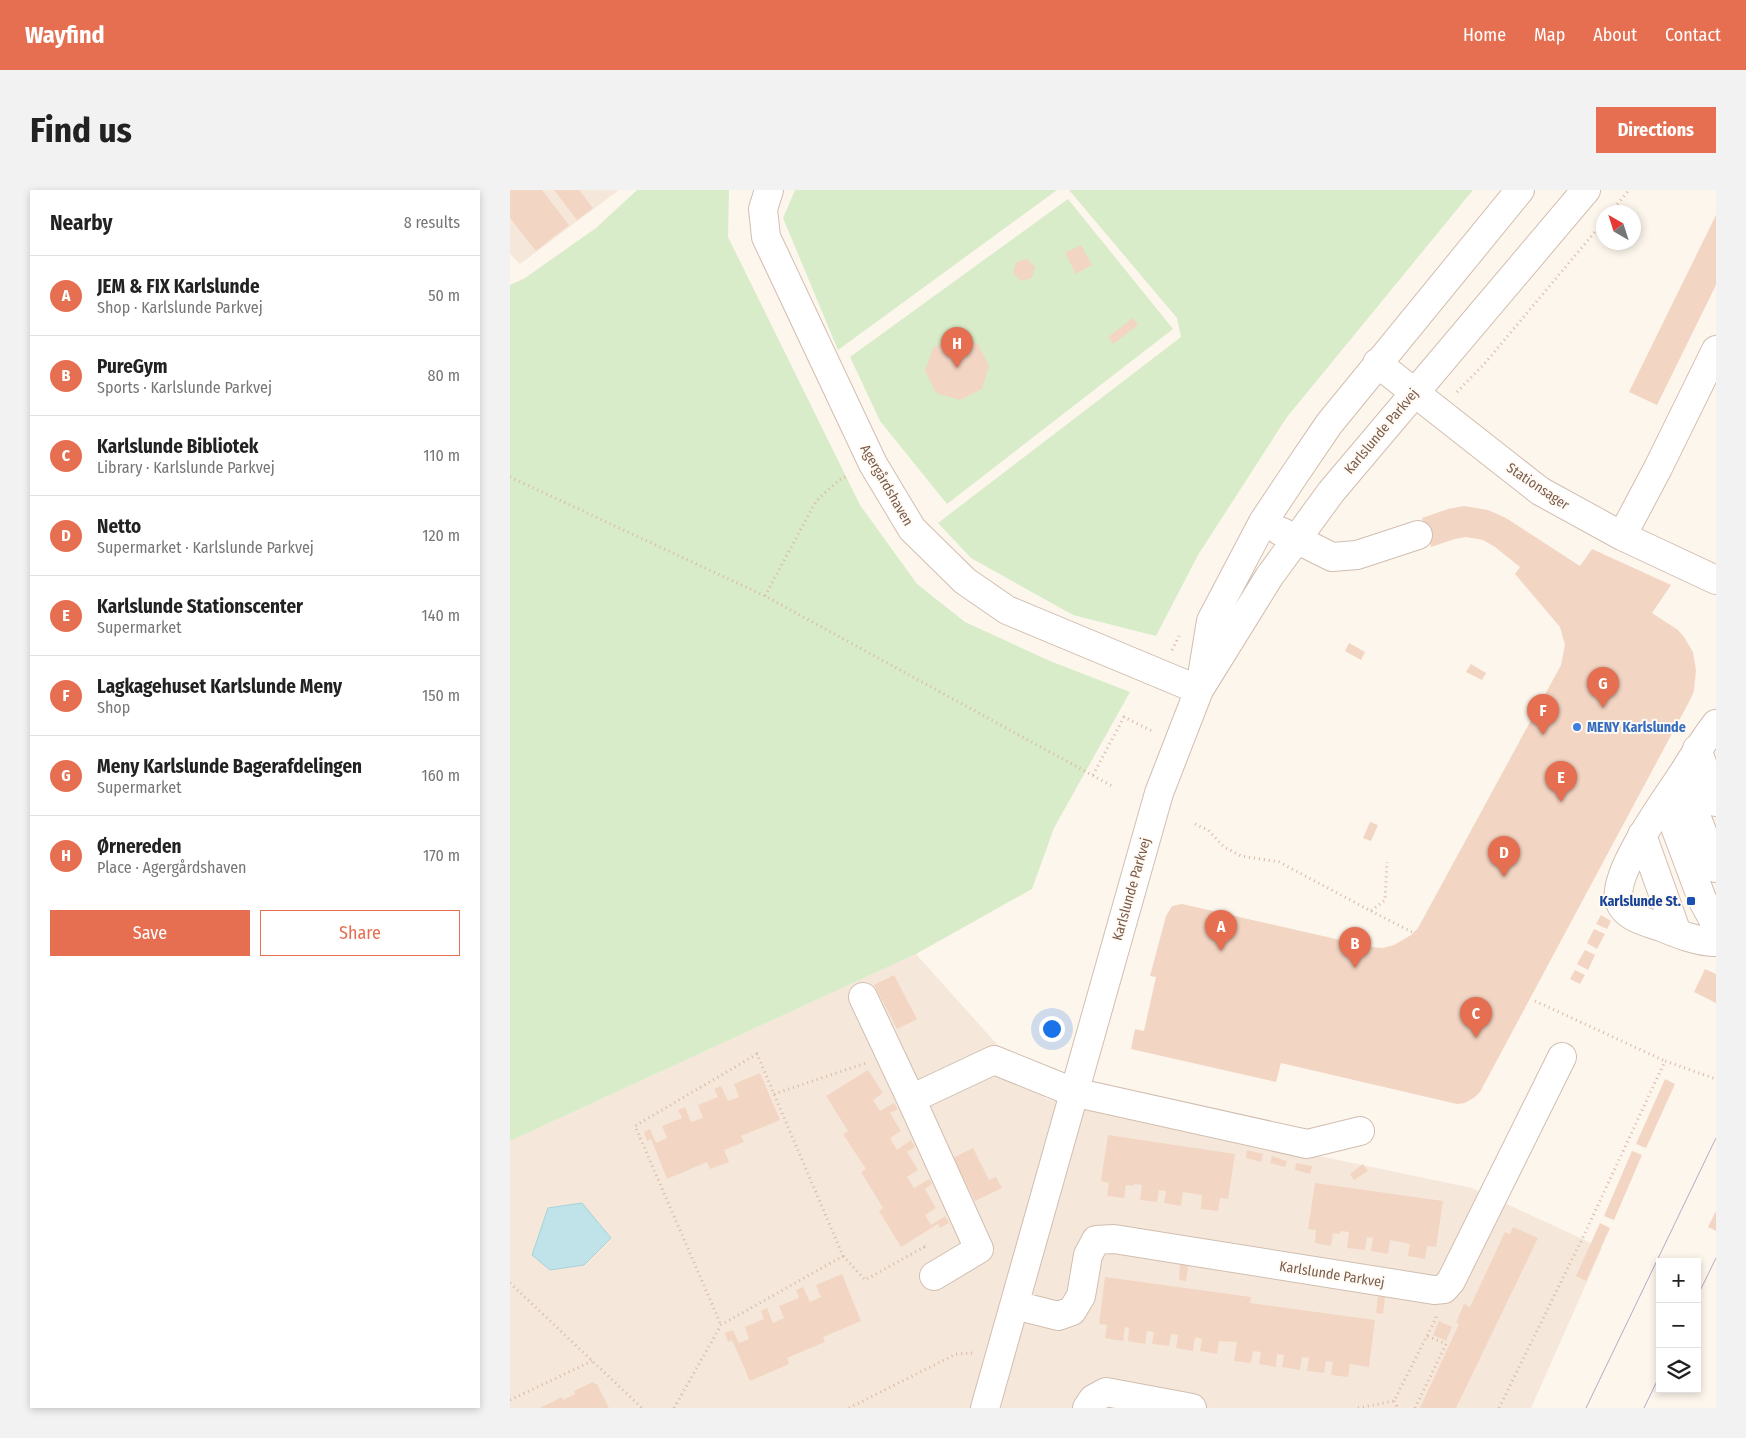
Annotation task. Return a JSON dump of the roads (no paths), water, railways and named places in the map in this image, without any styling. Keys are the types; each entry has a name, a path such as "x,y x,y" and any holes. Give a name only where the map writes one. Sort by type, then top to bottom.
{"street":[{"name":"Agergårdshaven","path":"769,190 763,209 766,237 873,464 912,528 965,581 1007,610 1199,690"},
{"name":"Karlslunde Parkvej","path":"1199,690 1211,622 1264,522 1329,424 1520,190"},
{"name":"Karlslunde Parkvej","path":"985,1408 1159,793 1199,690 1269,577 1331,492 1586,190"},
{"path":"1622,536 1716,350"},
{"name":"Stationsager","path":"1377,363 1540,491 1622,536 1716,580"},
{"path":"1264,522 1332,558 1357,555 1418,535"},
{"path":"1716,724 1697,749 1642,835 1620,880 1618,898 1624,908 1635,918 1677,933 1708,942 1716,942"},
{"path":"1697,749 1716,802"},
{"path":"1681,776 1716,868"},
{"path":"1665,800 1702,899 1716,925"},
{"path":"1642,835 1677,933"},
{"path":"863,997 979,1249 937,1274"},
{"name":"Karlslunde Parkvej","path":"1015,1306 1058,1316 1072,1312 1081,1296 1088,1255 1096,1240 1114,1239 1434,1290 1444,1289 1452,1281 1562,1057"},
{"path":"911,1098 994,1060 1073,1092 1307,1144 1360,1131"},
{"path":"1088,1408 1093,1399 1106,1392 1192,1408"}],"water":[{"path":"582,1203 611,1238 584,1265 550,1270 532,1255 548,1208"}],"tram line":[{"path":"1586,1408 1716,1138"},
{"path":"1701,1289 1716,1258"},
{"path":"1644,1408 1656,1383"}],"place":[{"name":"Ørnereden","path":"957,368"},
{"name":"Meny Karlslunde Bagerafdelingen","path":"1603,708"},
{"name":"MENY Karlslunde","path":"1577,727"},
{"name":"Lagkagehuset Karlslunde Meny","path":"1543,735"},
{"name":"Karlslunde Stationscenter","path":"1561,802"},
{"name":"Netto","path":"1504,877"},
{"name":"Karlslunde St.","path":"1691,901"},
{"name":"JEM & FIX Karlslunde","path":"1221,951"},
{"name":"PureGym","path":"1355,968"},
{"name":"Karlslunde Bibliotek","path":"1476,1038"}]}
